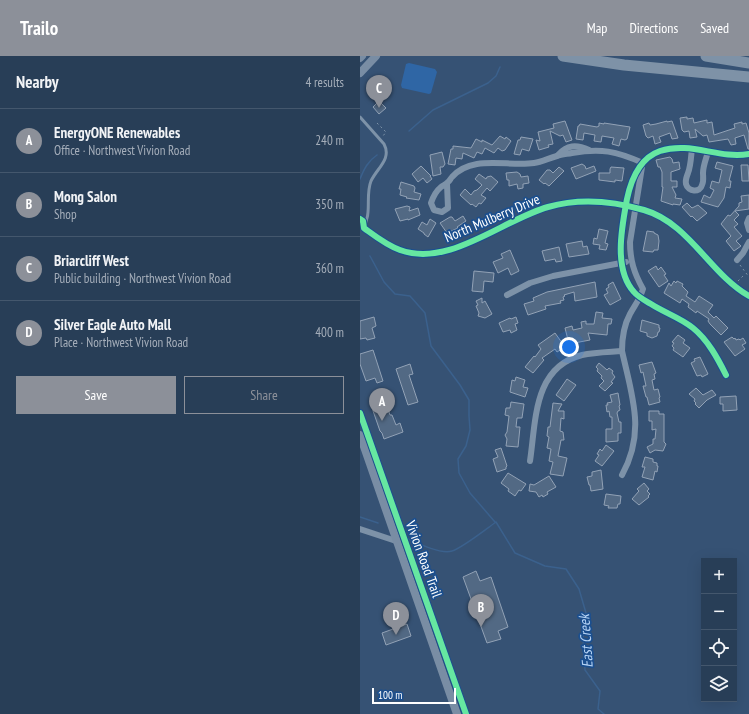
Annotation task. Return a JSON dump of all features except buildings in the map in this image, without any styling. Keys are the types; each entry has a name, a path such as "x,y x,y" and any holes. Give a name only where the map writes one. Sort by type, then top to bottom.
{"highway":[{"path":"563,56 624,65 749,77"},
{"path":"706,56 749,63"}],"main road":[{"path":"360,73 376,56"},
{"path":"360,435 457,714"}],"street":[{"path":"726,375 712,350 694,328 635,294 628,284 622,262 621,239 630,185 643,163 648,158 660,151 676,148 692,148 729,156 749,154"},
{"path":"692,148 691,163 686,179 686,184 691,190 699,190 702,187 703,168 708,152"},
{"path":"447,184 457,173 471,166 485,163 543,162 558,155 589,150 616,153 643,163"},
{"path":"622,475 631,458 636,422 633,397 622,351 625,326 630,314 641,297 643,289 631,262 630,242 643,163"},
{"name":"North Mulberry Drive","path":"360,220 363,221 362,228 389,246 417,254 432,254 456,248 530,213 554,205 587,201 604,202 636,208 653,213 674,227 728,281 749,296"},
{"path":"749,218 747,223 749,230"},
{"path":"737,260 749,242"},
{"path":"507,295 530,283 553,276 622,262 631,262"},
{"path":"530,461 539,400 542,389 550,376 565,363 578,357 622,351"},
{"path":"360,529 396,540"}],"lane":[{"path":"360,117 386,148 386,159 372,180 370,186 368,214 362,228"}],"path":[{"path":"378,123 386,132 379,139"},
{"path":"737,260 745,274 749,277"},
{"path":"738,281 745,274"}],"shaded area":[{"path":"409,63 435,69 437,72 431,93 429,94 402,88 401,85 406,64"}],"waterway":[{"path":"409,131 433,110 488,83 496,76 500,67"},
{"path":"360,179 371,160 377,155"},
{"path":"370,256 384,282 395,294 410,296 425,313 431,346 460,385 469,400 470,430 466,446 458,459 459,473 470,493 495,522"},
{"name":"East Creek","path":"360,517 378,523"},
{"name":"East Creek","path":"402,536 419,544 447,552 452,551 468,542 496,522 515,553 545,566 566,569 579,589 586,613 583,638 585,670 600,691 598,709 604,714"}],"cycle path":[{"path":"726,375 712,350 693,328 638,296 627,283 621,260 621,234 631,184 642,164 653,154 671,148 693,149 737,155 749,154"},
{"path":"360,219 363,221 364,228 385,243 395,248 419,254 437,253 456,248 530,213 548,207 572,202 620,204 644,210 660,217 674,226 687,237 722,275 735,287 749,296"},
{"name":"Vivion Road Trail","path":"360,413 466,714"}],"place":[{"name":"Briarcliff West","path":"379,108"},
{"name":"EnergyONE Renewables","path":"382,421"},
{"name":"Mong Salon","path":"481,627"},
{"name":"Silver Eagle Auto Mall","path":"396,635"}]}
